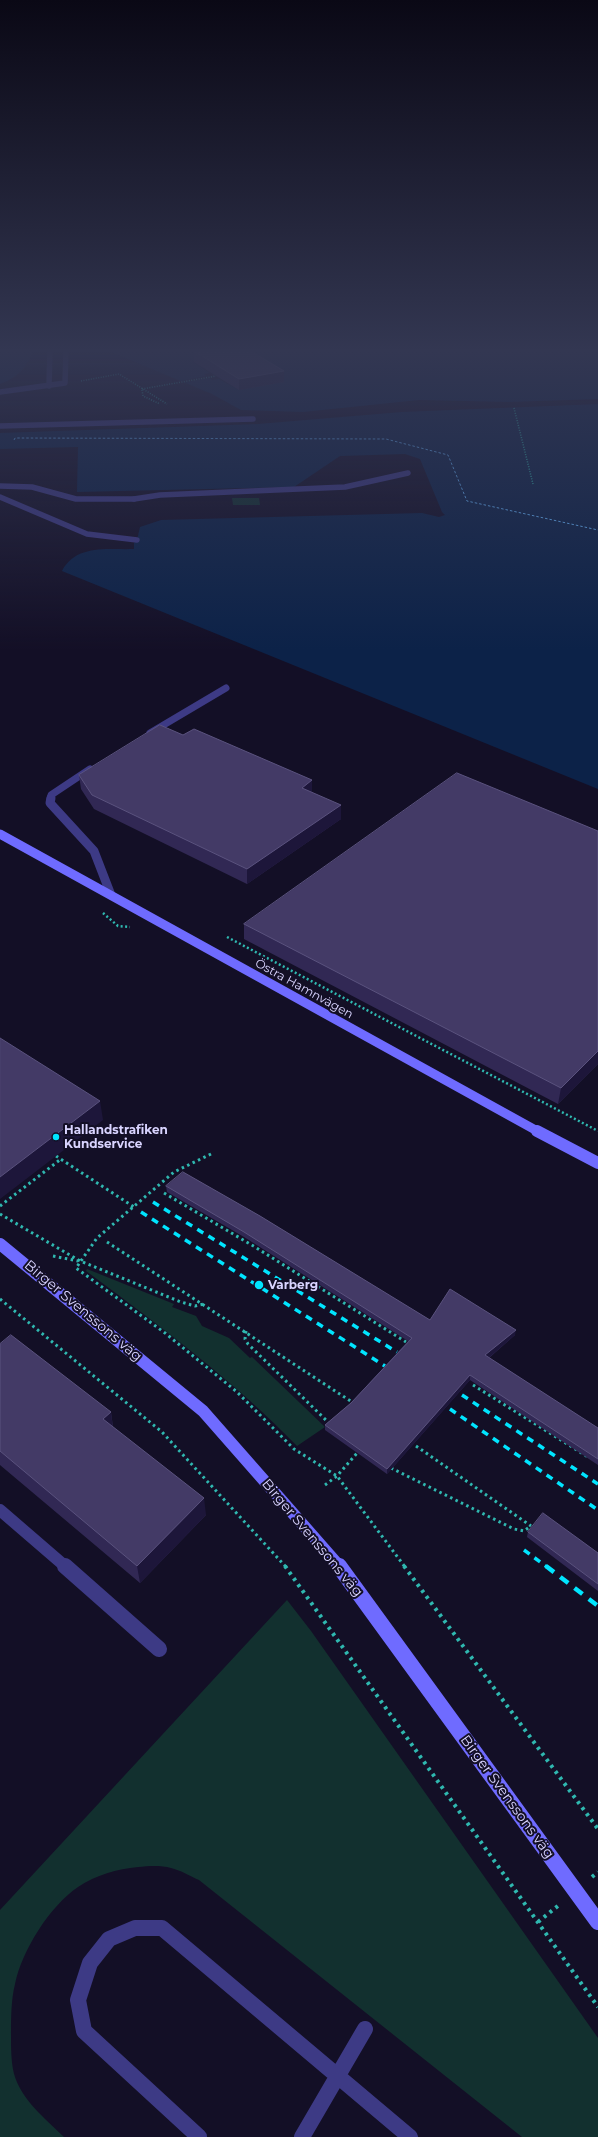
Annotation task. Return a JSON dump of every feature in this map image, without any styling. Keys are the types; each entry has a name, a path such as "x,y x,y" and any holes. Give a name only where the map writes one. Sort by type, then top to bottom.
{"street":[{"path":"0,486 32,487 76,499 134,498 160,495 344,487 408,473"},
{"path":"0,497 87,534 137,540"},
{"path":"146,736 226,688"},
{"path":"95,766 57,789 51,794 50,802 94,851 111,895"},
{"name":"Östra Hamnvägen","path":"0,834 476,1098 598,1163"},
{"name":"Birger Svenssons väg","path":"0,1244 203,1411 336,1562 598,1922"},
{"path":"0,1510 159,1648"},
{"path":"199,2137 84,2031 78,2000 90,1963 109,1939 135,1928 162,1928 410,2137"},
{"path":"302,2137 365,2029"}],"path":[{"path":"524,450 533,484"},
{"path":"212,1154 174,1172 98,1238 76,1268 165,1333 237,1392 294,1449 337,1476 598,1829"},
{"path":"56,1156 135,1207"},
{"path":"0,1206 61,1159"},
{"path":"166,1179 170,1181"},
{"path":"164,1193 255,1246 406,1342"},
{"path":"0,1214 80,1261 181,1302 195,1306 204,1304"},
{"path":"106,1242 246,1331 352,1402"},
{"path":"255,1246 258,1243"},
{"path":"53,1256 80,1261"},
{"path":"303,1277 306,1274"},
{"path":"0,1300 162,1432 290,1572 598,2007"},
{"path":"246,1331 245,1339 257,1353 332,1426"},
{"path":"473,1385 582,1455 591,1458"},
{"path":"416,1446 537,1530"},
{"path":"325,1485 337,1476 362,1448"},
{"path":"388,1466 514,1529 524,1531 531,1526"}],"green space":[{"path":"232,498 259,498 260,505 233,505"},
{"path":"87,1269 174,1304 172,1307 196,1316 202,1326 229,1338 250,1358 252,1357 325,1427 297,1446 222,1376 86,1271"},
{"path":"287,1600 311,1631 598,2038 598,2137 522,2137 199,1880 174,1869 163,1866 154,1866 115,1871 92,1879 78,1887 57,1905 31,1943 19,1971 13,1996 11,2016 11,2054 13,2069 18,2084 28,2101 64,2137 0,2137 0,1910"}],"water":[{"path":"78,450 598,450 598,789 62,571 68,562 84,552 103,549 134,549 134,543 137,540 140,527 161,520 422,513 439,517 445,515 442,512 420,459 405,454 340,456 294,487 77,492"}],"building":[{"path":"160,725 183,735 194,729 312,780 302,788 341,805 247,869 92,795 79,775"},
{"path":"457,773 598,831 598,1051 561,1088 244,924"},
{"path":"0,1038 100,1101 0,1177"},
{"path":"183,1172 260,1216 430,1320 450,1289 516,1330 485,1355 598,1428 598,1459 470,1375 387,1469 325,1425 351,1403 412,1338 244,1232 166,1186"},
{"path":"11,1335 111,1412 103,1419 204,1498 137,1566 0,1451 0,1344"},
{"path":"543,1513 598,1553 598,1584 528,1532"}],"ferry route":[{"path":"428,450 448,455 467,501 598,530"}],"railway":[{"path":"153,1202 397,1352"},
{"path":"141,1212 385,1366"},
{"path":"462,1395 598,1484"},
{"path":"450,1409 598,1510"},
{"path":"524,1550 547,1567"},
{"path":"546,1566 598,1606"}],"place":[{"name":"Hallandstrafiken Kundservice","path":"56,1137"},
{"name":"Varberg","path":"259,1285"}]}
